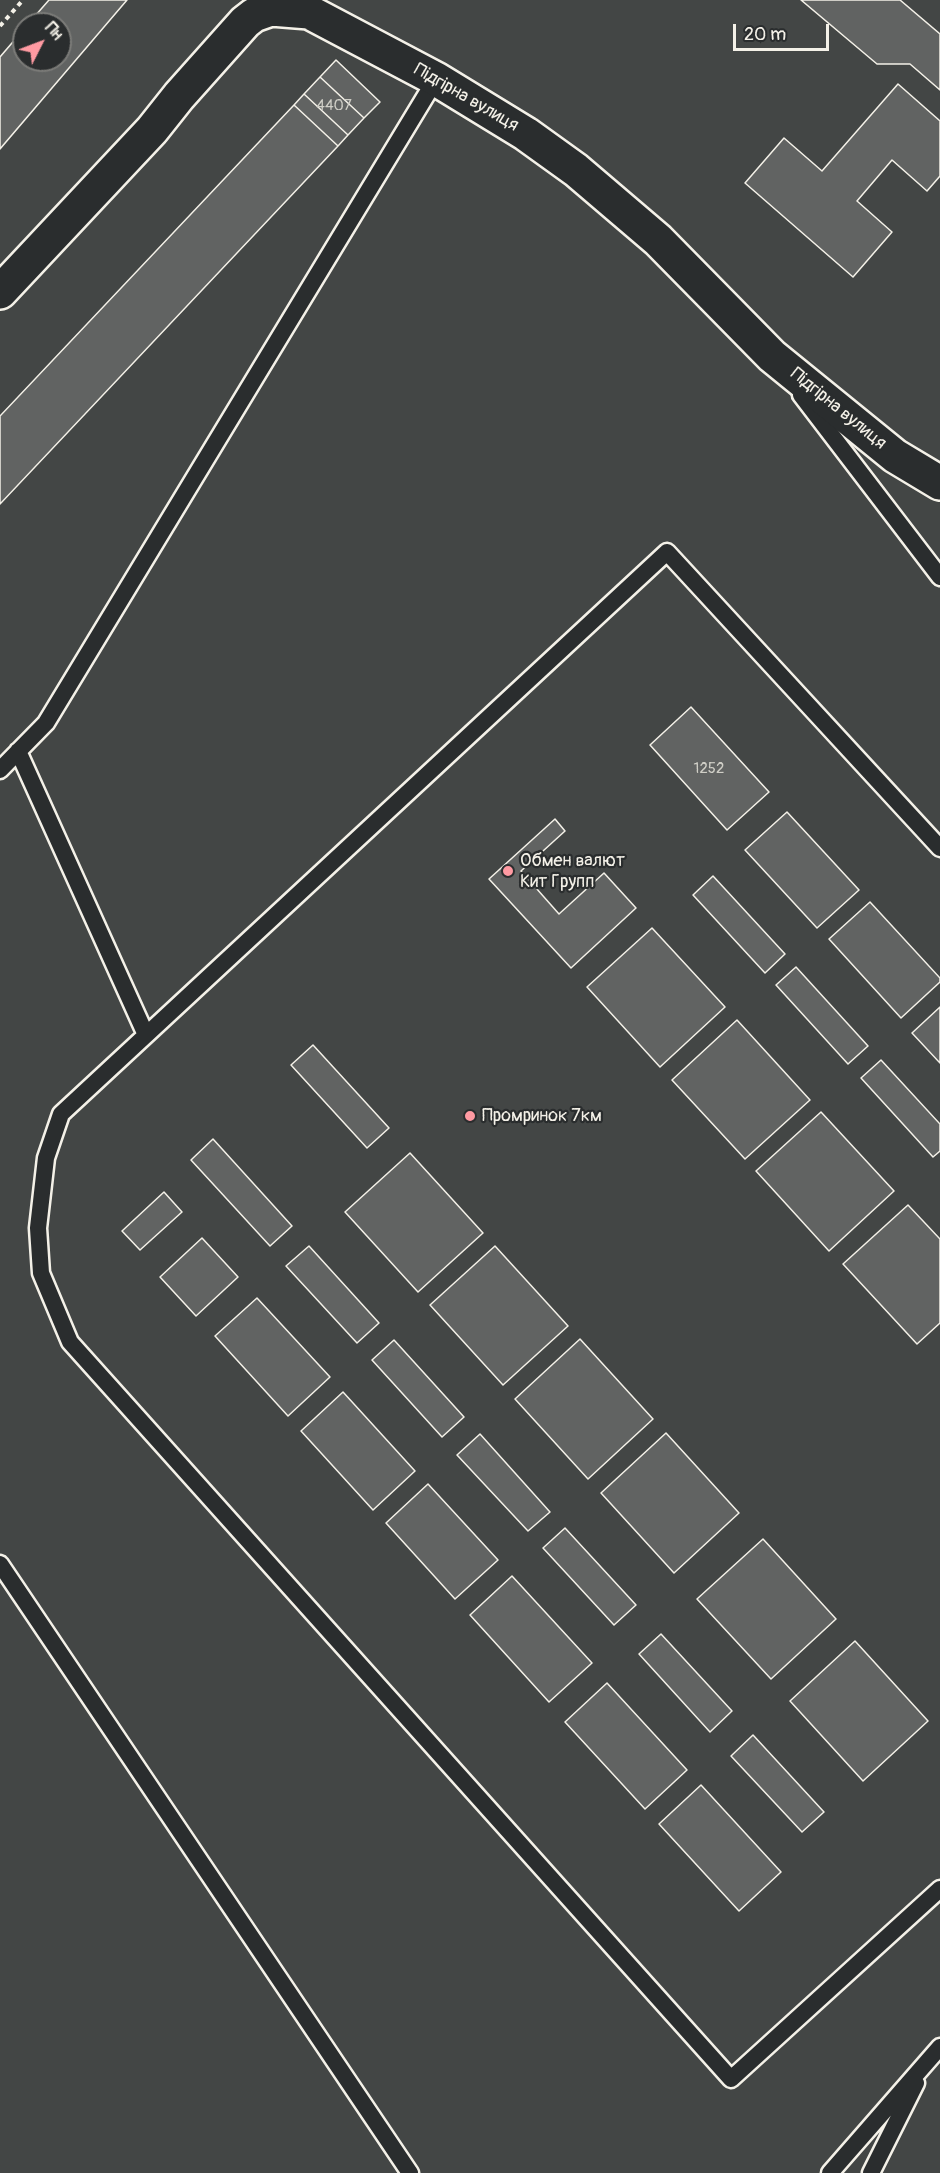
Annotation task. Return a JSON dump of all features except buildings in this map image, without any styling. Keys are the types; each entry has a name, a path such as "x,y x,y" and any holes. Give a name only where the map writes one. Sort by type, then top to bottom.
{"street":[{"name":"Підгірна вулиця","path":"0,292 152,130 231,36 254,15 271,9 309,12 436,79 526,134 576,170 658,240 772,356 895,456 940,483"}],"lane":[{"path":"0,770 46,723 436,79"},
{"path":"772,356 940,577"},
{"path":"940,848 667,552 61,1114 46,1158 39,1228 40,1273 70,1342 731,2079 940,1889"},
{"path":"18,752 146,1035"},
{"path":"0,1564 410,2173"},
{"path":"830,2173 940,2047"},
{"path":"871,2173 928,2061"}],"path":[{"path":"0,26 23,0"}],"shaded area":[{"name":"Промринок 7км","path":"0,0 940,0 940,2173 0,2173"}],"place":[{"name":"Обмен валют Кит Групп","path":"508,871"},
{"name":"Промринок 7км","path":"470,1116"}]}
